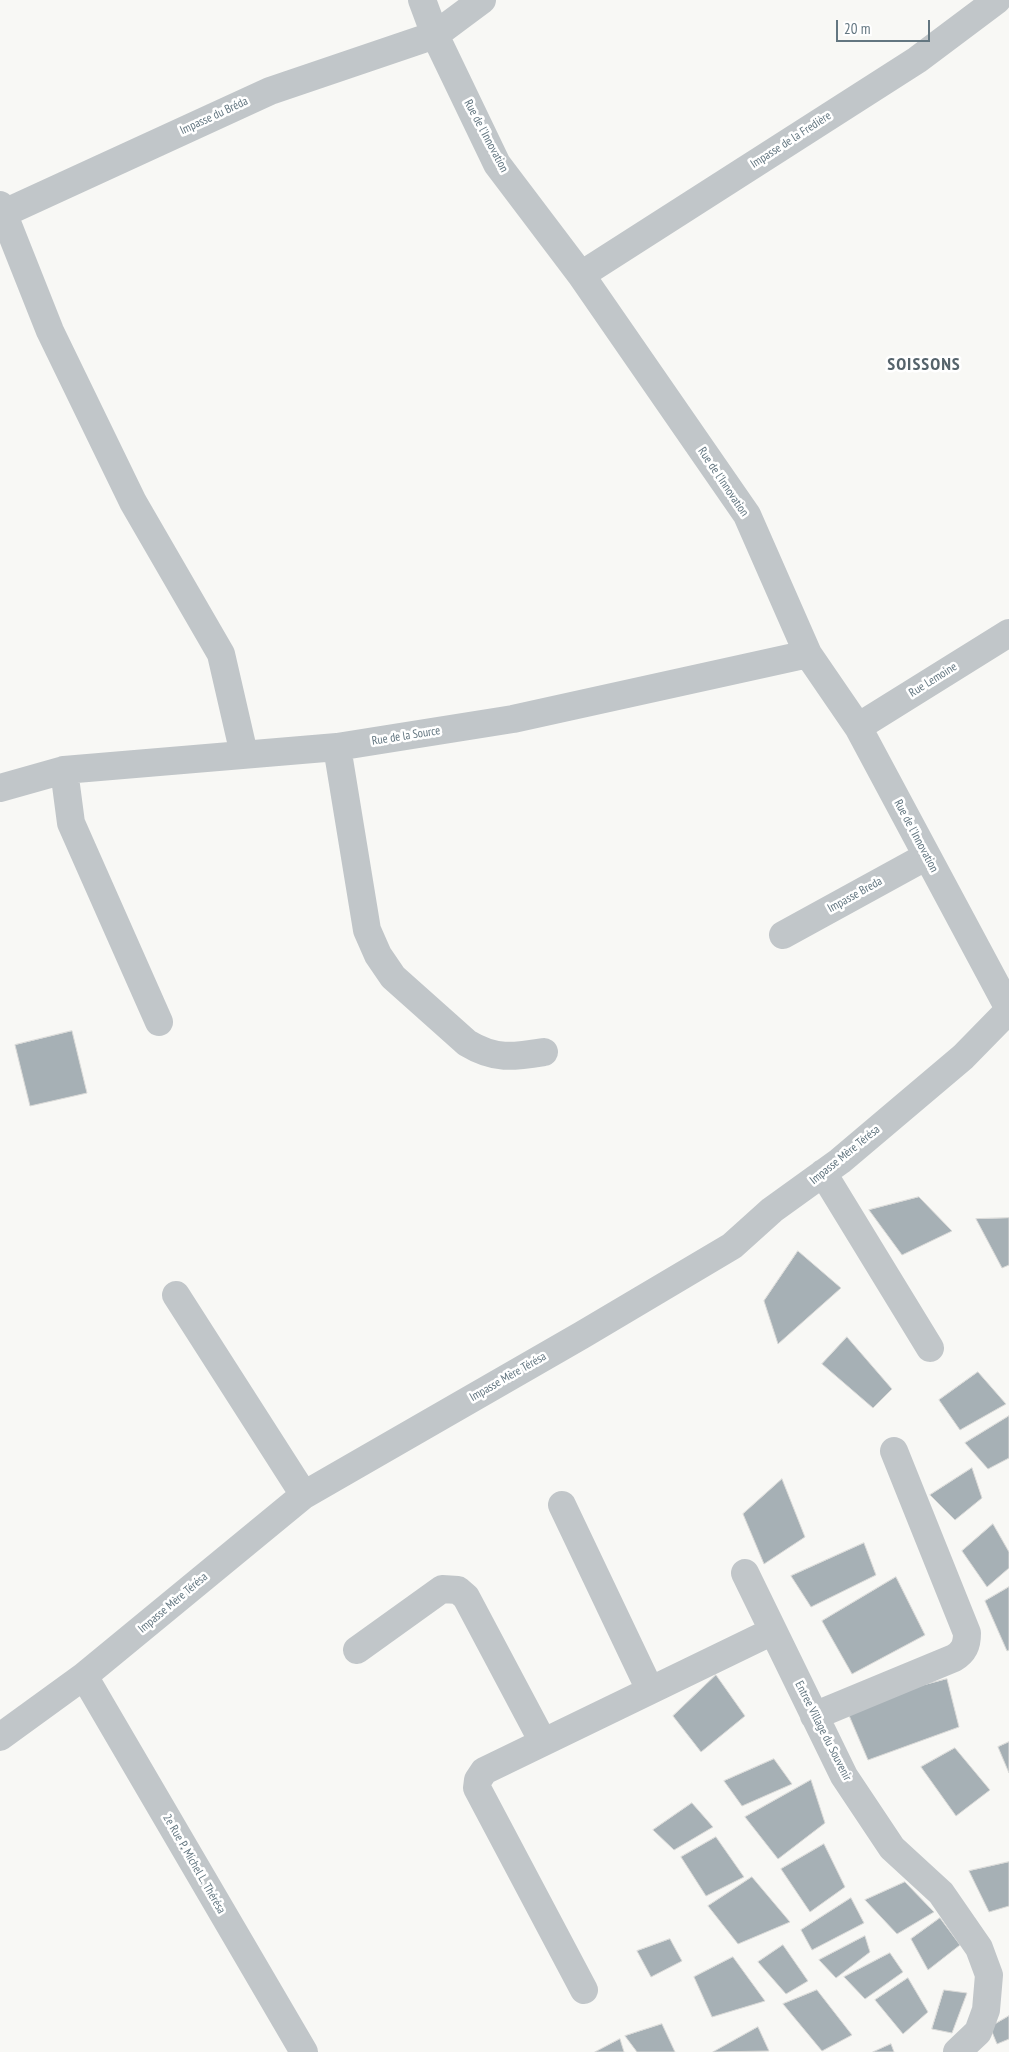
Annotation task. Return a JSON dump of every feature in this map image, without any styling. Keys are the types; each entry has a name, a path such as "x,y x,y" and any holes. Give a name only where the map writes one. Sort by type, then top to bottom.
{"street":[{"name":"Rue de l'Innovation","path":"422,0 435,35 497,164 581,275 747,515 808,654 858,727 1009,1009"},
{"name":"Impasse du Bréda","path":"1,211 270,91 435,35 482,0"},
{"name":"Impasse de la Fredière","path":"581,275 916,60 997,0"},
{"path":"1,211 50,330 133,502 221,654 244,754"},
{"name":"Rue Lemoine","path":"858,727 1009,632"},
{"name":"Rue de la Source","path":"0,788 64,770 337,747 513,719 808,654"},
{"path":"337,747 368,930 378,955 393,977 466,1043 480,1051 510,1058 544,1052"},
{"path":"64,770 71,822 159,1022"},
{"name":"Impasse Breda","path":"783,935 927,856"},
{"name":"Impasse Mère Térésa","path":"0,1737 84,1676 304,1494 573,1340 732,1246 772,1210 840,1161 963,1057 1009,1009"},
{"path":"823,1173 930,1348"},
{"path":"176,1295 304,1494"},
{"path":"814,1716 954,1658 961,1654 965,1647 967,1633 894,1451"},
{"path":"562,1505 650,1690"},
{"name":"Entree Village du Souvenir","path":"745,1573 844,1776 892,1848 941,1893 980,1948 989,1974 986,2010 978,2032 957,2052"},
{"path":"357,1650 442,1589 458,1590 466,1597 544,1742"},
{"path":"584,1990 477,1788 478,1780 484,1771 773,1631"},
{"name":"2e Rue P. Michel L. Thérésa","path":"84,1676 304,2052"}],"building":[{"path":"72,1031 87,1093 30,1106 15,1045"},
{"path":"919,1197 952,1231 902,1255 869,1210"},
{"path":"1009,1218 1009,1265 1002,1268 976,1219"},
{"path":"798,1251 841,1288 778,1344 764,1301"},
{"path":"847,1337 892,1389 873,1408 822,1364"},
{"path":"978,1372 1006,1404 960,1430 939,1400"},
{"path":"1009,1416 1009,1458 988,1469 965,1443"},
{"path":"972,1468 982,1498 955,1520 930,1495"},
{"path":"782,1479 805,1537 764,1564 743,1514"},
{"path":"993,1524 1009,1552 1009,1568 987,1587 962,1551"},
{"path":"864,1543 876,1575 811,1607 791,1576"},
{"path":"896,1577 925,1635 852,1674 822,1621"},
{"path":"1009,1587 1009,1650 1007,1651 985,1601"},
{"path":"716,1675 745,1716 701,1752 673,1716"},
{"path":"947,1679 959,1727 868,1760 845,1706"},
{"path":"1009,1742 1009,1773 998,1747"},
{"path":"955,1748 990,1790 956,1816 921,1767"},
{"path":"774,1759 792,1784 742,1806 724,1781"},
{"path":"811,1780 825,1823 778,1859 745,1817"},
{"path":"692,1803 713,1827 674,1850 653,1830"},
{"path":"716,1837 744,1877 706,1896 681,1857"},
{"path":"824,1844 845,1887 810,1912 781,1869"},
{"path":"1009,1862 1009,1906 989,1912 969,1871"},
{"path":"752,1877 790,1922 738,1944 708,1906"},
{"path":"905,1882 934,1912 897,1934 865,1900"},
{"path":"851,1898 864,1923 812,1950 801,1930"},
{"path":"940,1918 960,1945 928,1970 911,1939"},
{"path":"865,1936 870,1952 836,1978 819,1960"},
{"path":"670,1939 682,1961 651,1977 637,1951"},
{"path":"783,1945 808,1981 786,1994 758,1962"},
{"path":"890,1953 903,1972 865,1999 844,1977"},
{"path":"733,1957 765,2001 712,2017 694,1977"},
{"path":"908,1978 928,2012 903,2034 875,2000"},
{"path":"817,1990 852,2035 822,2051 783,2004"},
{"path":"944,1990 967,1993 952,2033 932,2029"},
{"path":"1009,2016 1009,2039 997,2044 990,2027"},
{"path":"662,2024 675,2052 637,2052 625,2036"},
{"path":"758,2027 769,2051 713,2052"},
{"path":"620,2039 624,2052 595,2052"},
{"path":"891,2044 894,2052 873,2052"}],"district":[{"name":"SOISSONS","path":"924,365"}]}
